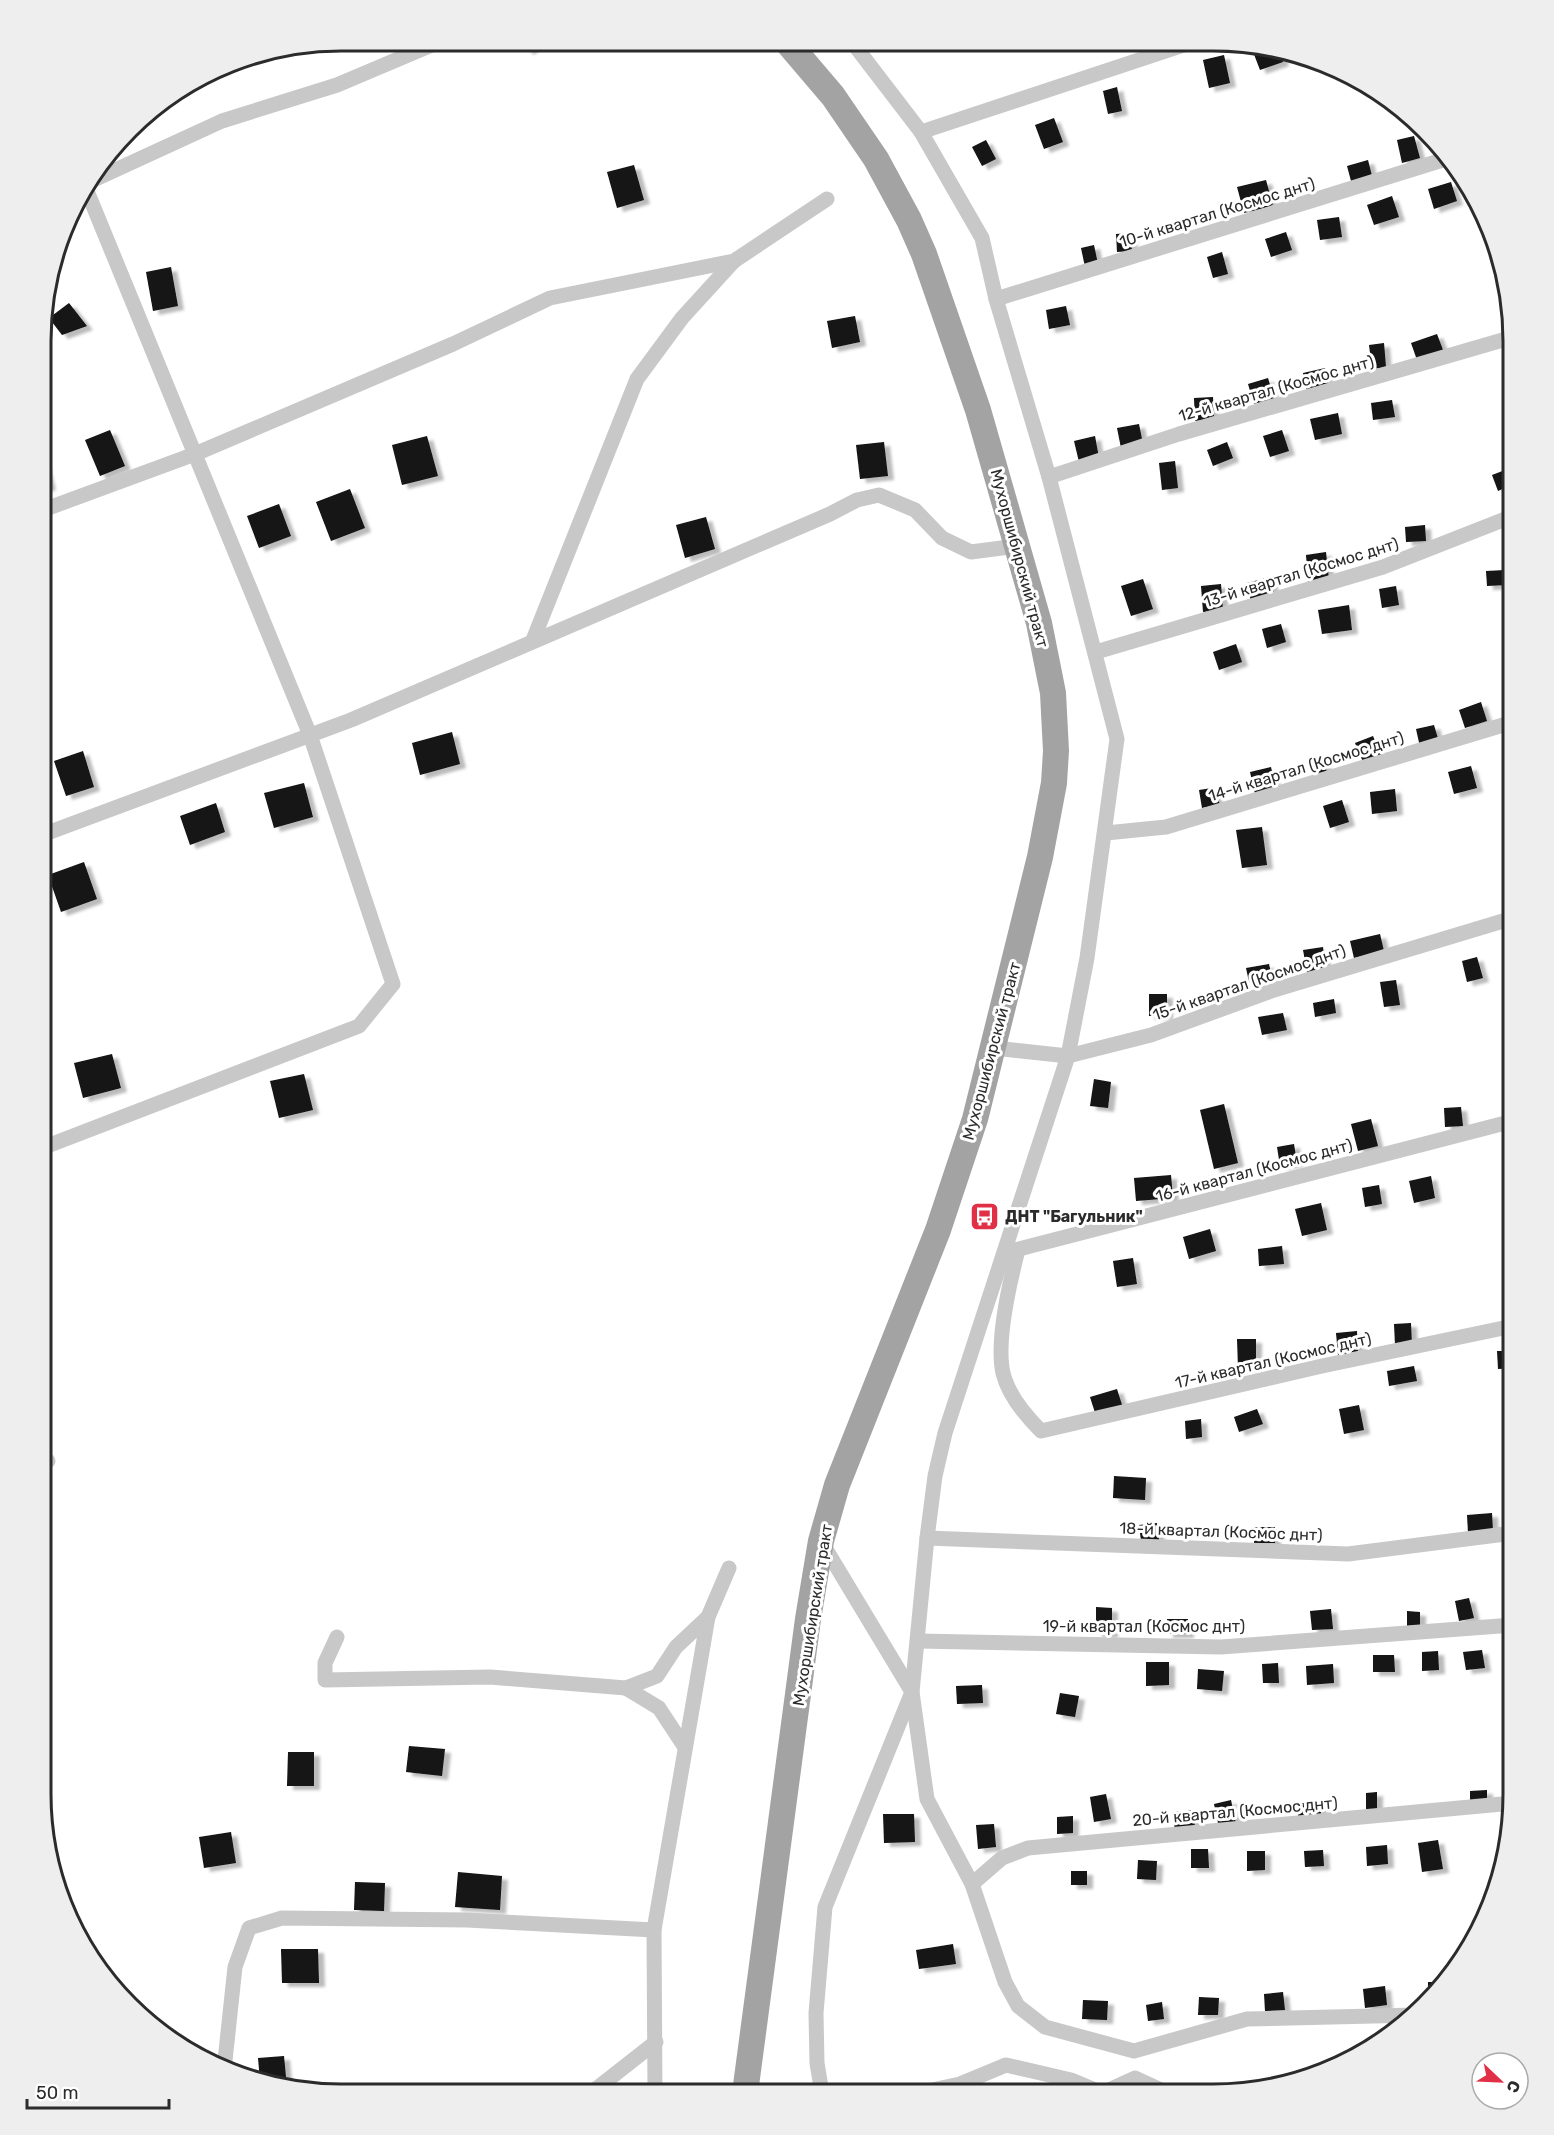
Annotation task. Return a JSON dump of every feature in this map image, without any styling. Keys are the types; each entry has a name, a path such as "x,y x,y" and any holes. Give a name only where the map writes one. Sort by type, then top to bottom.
{"main road":[{"name":"Мухоршибирский тракт","path":"746,2084 808,1618 821,1541 841,1476 956,1180 994,1048 1042,847 1054,783 1056,751 1049,663 978,410 928,264 909,220 856,129 794,51"}],"street":[{"path":"102,178 222,121 337,85 414,51"},
{"path":"859,51 921,132 982,238 996,299 1049,477 1118,739 1088,958 1068,1056 945,1433 935,1476 912,1692 927,1800 972,1884 1005,1982 1018,2006 1045,2027 1134,2051 1247,2019 1400,2015"},
{"path":"921,132 1166,51"},
{"name":"10-й квартал (Космос днт)","path":"996,299 1440,161"},
{"path":"51,1145 359,1026 393,984 309,735 90,196"},
{"path":"533,640 638,379 682,318 734,261 827,200"},
{"path":"51,507 195,454 453,344 550,298 734,261"},
{"name":"12-й квартал (Космос днт)","path":"1049,477 1179,434 1503,340"},
{"path":"51,832 351,720 830,514 857,500 879,495 915,510 942,538 971,552 1017,546"},
{"name":"13-й квартал (Космос днт)","path":"1096,652 1383,567 1503,520"},
{"name":"14-й квартал (Космос днт)","path":"1106,833 1166,827 1503,725"},
{"name":"15-й квартал (Космос днт)","path":"994,1048 1068,1056 1151,1035 1274,990 1503,921"},
{"name":"16-й квартал (Космос днт)","path":"1003,1253 1503,1124"},
{"name":"17-й квартал (Космос днт)","path":"1018,1250 1008,1292 1003,1334 1003,1373 1015,1399 1041,1431 1054,1430 1322,1366 1503,1328"},
{"name":"18-й квартал (Космос днт)","path":"927,1538 1348,1554 1503,1534"},
{"path":"821,1541 912,1692"},
{"path":"655,2084 654,1930 708,1617 729,1568"},
{"path":"337,1637 325,1662 325,1680 490,1677 626,1688 657,1676 676,1647 708,1617"},
{"name":"19-й квартал (Космос днт)","path":"918,1641 1221,1647 1503,1626"},
{"path":"626,1688 659,1708 684,1746"},
{"path":"821,2084 817,2062 816,2013 825,1907 912,1692"},
{"name":"20-й квартал (Космос днт)","path":"972,1884 1002,1858 1028,1848 1502,1804"},
{"path":"225,2060 235,1967 249,1928 282,1918 467,1920 654,1930"},
{"path":"602,2084 656,2042"},
{"path":"1134,2051 1135,2078"},
{"path":"971,2084 1006,2065 1080,2084"},
{"path":"1123,2084 1135,2078"},
{"path":"1135,2078 1148,2084"}],"building":[{"path":"1254,54 1282,60 1283,62 1260,70"},
{"path":"1224,55 1230,83 1209,88 1203,60"},
{"path":"1117,87 1122,111 1108,114 1103,91"},
{"path":"1054,118 1063,142 1044,149 1035,125"},
{"path":"1414,136 1420,158 1402,163 1397,140"},
{"path":"986,140 996,159 982,166 972,147"},
{"path":"1368,160 1372,176 1351,181 1347,166"},
{"path":"634,165 644,200 617,208 607,172"},
{"path":"1266,180 1273,206 1244,213 1237,187"},
{"path":"1451,182 1457,201 1434,209 1428,189"},
{"path":"1392,196 1399,217 1374,225 1367,205"},
{"path":"1339,217 1342,237 1320,240 1317,220"},
{"path":"1286,232 1292,250 1271,257 1265,239"},
{"path":"1131,233 1132,251 1117,252 1116,234"},
{"path":"1094,245 1098,264 1085,267 1081,248"},
{"path":"1222,252 1228,274 1213,278 1207,257"},
{"path":"171,267 178,306 153,311 146,272"},
{"path":"69,303 87,326 62,335 52,322 52,315"},
{"path":"1066,306 1070,325 1049,329 1046,310"},
{"path":"855,316 860,342 832,348 827,321"},
{"path":"1437,334 1443,350 1417,360 1411,343"},
{"path":"1384,343 1386,367 1372,369 1369,345"},
{"path":"1325,368 1329,388 1307,393 1303,373"},
{"path":"1268,378 1274,398 1254,404 1248,384"},
{"path":"1213,397 1214,419 1195,421 1194,398"},
{"path":"1392,400 1395,417 1373,420 1371,403"},
{"path":"1338,413 1342,434 1315,440 1310,419"},
{"path":"1139,424 1143,444 1121,448 1117,428"},
{"path":"110,430 125,466 100,476 85,440"},
{"path":"1282,430 1289,451 1270,457 1263,436"},
{"path":"427,436 438,476 402,485 392,445"},
{"path":"1095,436 1099,458 1079,462 1074,441"},
{"path":"884,442 888,476 860,479 856,445"},
{"path":"1227,442 1233,458 1213,466 1207,450"},
{"path":"1175,461 1178,488 1162,490 1159,463"},
{"path":"1503,471 1503,489 1498,491 1492,475"},
{"path":"350,489 365,528 331,541 316,502"},
{"path":"279,504 291,536 259,548 247,516"},
{"path":"706,517 715,549 685,558 676,525"},
{"path":"1425,525 1426,541 1406,542 1405,527"},
{"path":"1326,552 1329,580 1308,582 1306,555"},
{"path":"1503,570 1503,585 1487,586 1486,571"},
{"path":"1270,577 1275,596 1251,602 1247,583"},
{"path":"1143,579 1153,609 1131,616 1121,586"},
{"path":"1221,584 1223,610 1203,612 1201,586"},
{"path":"1396,586 1399,605 1382,608 1379,589"},
{"path":"1349,605 1352,630 1322,634 1318,610"},
{"path":"1281,624 1286,642 1267,648 1262,629"},
{"path":"1236,644 1242,662 1219,670 1213,652"},
{"path":"1481,702 1487,721 1465,728 1459,710"},
{"path":"1434,725 1439,742 1420,747 1416,729"},
{"path":"452,732 460,764 420,775 412,743"},
{"path":"1373,736 1381,755 1363,762 1355,743"},
{"path":"83,751 94,787 66,796 54,761"},
{"path":"1323,755 1327,773 1313,776 1309,759"},
{"path":"1471,766 1477,788 1454,794 1448,772"},
{"path":"1271,767 1276,789 1255,794 1250,772"},
{"path":"304,783 313,817 274,828 264,793"},
{"path":"1212,788 1220,804 1202,808 1199,790"},
{"path":"1395,789 1397,811 1372,814 1370,792"},
{"path":"1342,800 1349,822 1330,828 1323,806"},
{"path":"216,803 225,832 190,845 180,816"},
{"path":"1262,827 1267,865 1242,868 1236,830"},
{"path":"84,862 97,899 61,912 51,884 51,874"},
{"path":"1380,934 1384,951 1354,958 1350,941"},
{"path":"1323,947 1326,969 1307,972 1303,950"},
{"path":"1477,957 1483,978 1467,982 1462,961"},
{"path":"1269,964 1272,977 1249,982 1246,968"},
{"path":"1396,980 1400,1005 1384,1007 1380,982"},
{"path":"1149,994 1167,994 1167,1016 1149,1016"},
{"path":"1334,999 1336,1013 1315,1017 1313,1003"},
{"path":"1283,1013 1287,1030 1262,1035 1258,1017"},
{"path":"112,1054 121,1088 83,1098 74,1063"},
{"path":"304,1074 313,1110 279,1118 270,1081"},
{"path":"1094,1079 1111,1082 1108,1108 1090,1106"},
{"path":"1224,1104 1238,1163 1214,1169 1200,1110"},
{"path":"1461,1107 1463,1126 1445,1127 1444,1108"},
{"path":"1371,1119 1378,1146 1358,1151 1351,1124"},
{"path":"1294,1144 1297,1163 1280,1166 1277,1147"},
{"path":"1171,1175 1173,1198 1136,1201 1134,1178"},
{"path":"1431,1176 1435,1198 1414,1203 1409,1181"},
{"path":"1379,1185 1382,1204 1365,1207 1362,1188"},
{"path":"1321,1203 1327,1230 1302,1236 1295,1209"},
{"path":"1210,1229 1216,1251 1189,1259 1183,1237"},
{"path":"1282,1246 1284,1264 1259,1266 1258,1249"},
{"path":"1133,1258 1137,1284 1117,1287 1113,1261"},
{"path":"1411,1323 1412,1345 1395,1345 1394,1324"},
{"path":"1357,1331 1358,1353 1338,1355 1336,1333"},
{"path":"1237,1339 1256,1339 1256,1367 1238,1368"},
{"path":"1497,1351 1503,1351 1503,1369 1498,1369"},
{"path":"1414,1366 1417,1381 1389,1386 1387,1371"},
{"path":"1117,1389 1123,1408 1096,1416 1090,1397"},
{"path":"1359,1405 1364,1430 1344,1434 1339,1409"},
{"path":"1257,1409 1263,1424 1239,1432 1234,1417"},
{"path":"1201,1419 1202,1437 1186,1439 1185,1421"},
{"path":"1114,1476 1146,1478 1145,1500 1113,1498"},
{"path":"1492,1513 1493,1531 1468,1533 1467,1515"},
{"path":"1157,1523 1159,1540 1141,1541 1139,1525"},
{"path":"1254,1527 1275,1527 1275,1543 1254,1543"},
{"path":"1469,1598 1474,1618 1459,1621 1455,1601"},
{"path":"1096,1607 1112,1608 1112,1634 1096,1633"},
{"path":"1331,1609 1333,1629 1312,1630 1310,1611"},
{"path":"1407,1611 1420,1612 1420,1626 1407,1626"},
{"path":"1167,1619 1188,1619 1188,1634 1167,1634"},
{"path":"1482,1650 1485,1668 1466,1670 1463,1652"},
{"path":"1438,1651 1439,1670 1422,1671 1422,1652"},
{"path":"1373,1655 1394,1655 1395,1672 1373,1672"},
{"path":"1146,1662 1169,1662 1169,1685 1146,1686"},
{"path":"1278,1663 1279,1683 1263,1683 1262,1664"},
{"path":"1333,1664 1334,1683 1307,1685 1306,1666"},
{"path":"1198,1669 1224,1671 1222,1691 1197,1689"},
{"path":"982,1685 983,1703 957,1704 956,1686"},
{"path":"1060,1693 1079,1696 1075,1717 1056,1714"},
{"path":"409,1746 445,1749 442,1776 406,1772"},
{"path":"288,1752 314,1752 314,1786 287,1786"},
{"path":"1487,1790 1487,1804 1470,1805 1470,1791"},
{"path":"1377,1792 1377,1809 1366,1809 1366,1793"},
{"path":"1106,1794 1111,1819 1094,1822 1090,1797"},
{"path":"1231,1800 1236,1824 1219,1828 1214,1804"},
{"path":"1298,1803 1321,1803 1321,1817 1298,1817"},
{"path":"1194,1810 1195,1831 1175,1833 1173,1812"},
{"path":"883,1814 914,1814 915,1842 884,1843"},
{"path":"1073,1816 1073,1833 1057,1834 1057,1817"},
{"path":"994,1824 996,1847 978,1849 976,1825"},
{"path":"231,1832 236,1863 204,1868 199,1837"},
{"path":"1438,1840 1443,1869 1422,1872 1418,1843"},
{"path":"1387,1845 1388,1864 1367,1866 1366,1847"},
{"path":"1191,1849 1208,1849 1209,1868 1191,1868"},
{"path":"1323,1850 1324,1866 1305,1867 1304,1851"},
{"path":"1247,1851 1265,1851 1265,1870 1247,1871"},
{"path":"1138,1860 1157,1861 1156,1880 1137,1879"},
{"path":"1071,1871 1087,1871 1087,1885 1071,1885"},
{"path":"458,1872 502,1876 500,1910 455,1907"},
{"path":"355,1882 385,1883 384,1911 354,1910"},
{"path":"953,1944 956,1964 919,1969 916,1950"},
{"path":"281,1949 318,1949 319,1983 282,1983"},
{"path":"1385,1986 1387,2005 1365,2008 1363,1989"},
{"path":"1283,1992 1285,2010 1265,2011 1264,1994"},
{"path":"1199,1997 1219,1998 1218,2015 1198,2015"},
{"path":"1083,2000 1108,2001 1107,2020 1082,2019"},
{"path":"1162,2002 1164,2019 1148,2021 1146,2005"},
{"path":"284,2056 286,2078 259,2072 258,2058"}],"place":[{"name":"ДНТ \"Багульник\"","path":"984,1216"}]}
